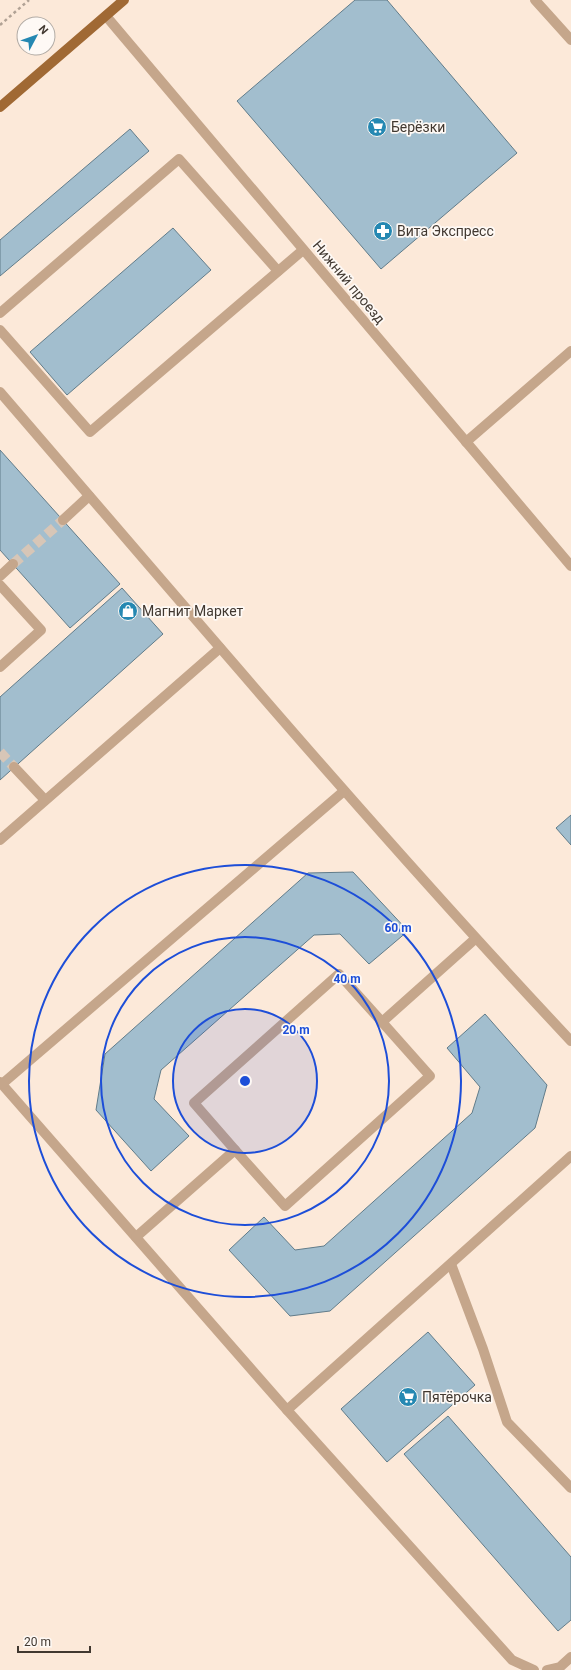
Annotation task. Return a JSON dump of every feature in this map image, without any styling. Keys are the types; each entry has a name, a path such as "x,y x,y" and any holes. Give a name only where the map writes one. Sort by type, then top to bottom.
{"main road":[{"path":"0,107 124,0"}],"street":[{"path":"535,0 571,40"},
{"name":"Нижний проезд","path":"106,16 571,566"},
{"path":"0,313 179,159 278,271"},
{"path":"0,330 90,432 303,250"},
{"path":"466,442 571,351"},
{"path":"0,392 344,791 475,939 571,1041"},
{"path":"63,520 89,496"},
{"path":"0,576 13,564"},
{"path":"0,585 41,630 0,666"},
{"path":"0,840 220,648"},
{"path":"14,767 45,800"},
{"path":"344,791 1,1083 287,1410 512,1660 534,1670"},
{"path":"382,1022 475,939"},
{"path":"339,974 430,1076 285,1206 235,1150 194,1103 339,974"},
{"path":"136,1237 235,1150"},
{"path":"287,1410 569,1161"},
{"path":"451,1264 483,1349 507,1422 571,1488"},
{"path":"546,1670 560,1667 571,1657"}],"path":[{"path":"0,25 28,0"}],"building":[{"name":"Берёзки","path":"355,0 387,0 517,153 381,269 237,101"},
{"path":"130,129 149,151 0,276 0,240"},
{"path":"173,228 211,270 67,395 30,352"},
{"path":"0,450 120,584 70,628 0,550"},
{"path":"122,588 163,634 0,780 0,697"},
{"path":"571,815 571,845 556,828"},
{"path":"353,872 408,931 369,964 340,934 314,935 161,1070 154,1099 189,1136 151,1171 96,1110 105,1054 308,873"},
{"path":"485,1014 547,1085 535,1128 330,1311 290,1316 229,1250 264,1217 295,1250 324,1246 472,1113 480,1087 447,1048"},
{"name":"Пятёрочка","path":"428,1332 475,1385 387,1462 341,1409"},
{"path":"448,1416 571,1557 571,1620 558,1631 404,1454"}],"tunnel":[{"path":"13,564 63,520"},
{"path":"0,752 14,767"}],"place":[{"name":"Берёзки","path":"377,127"},
{"name":"Вита Экспресс","path":"383,231"},
{"name":"Магнит Маркет","path":"128,611"},
{"name":"Пятёрочка","path":"408,1397"}]}
